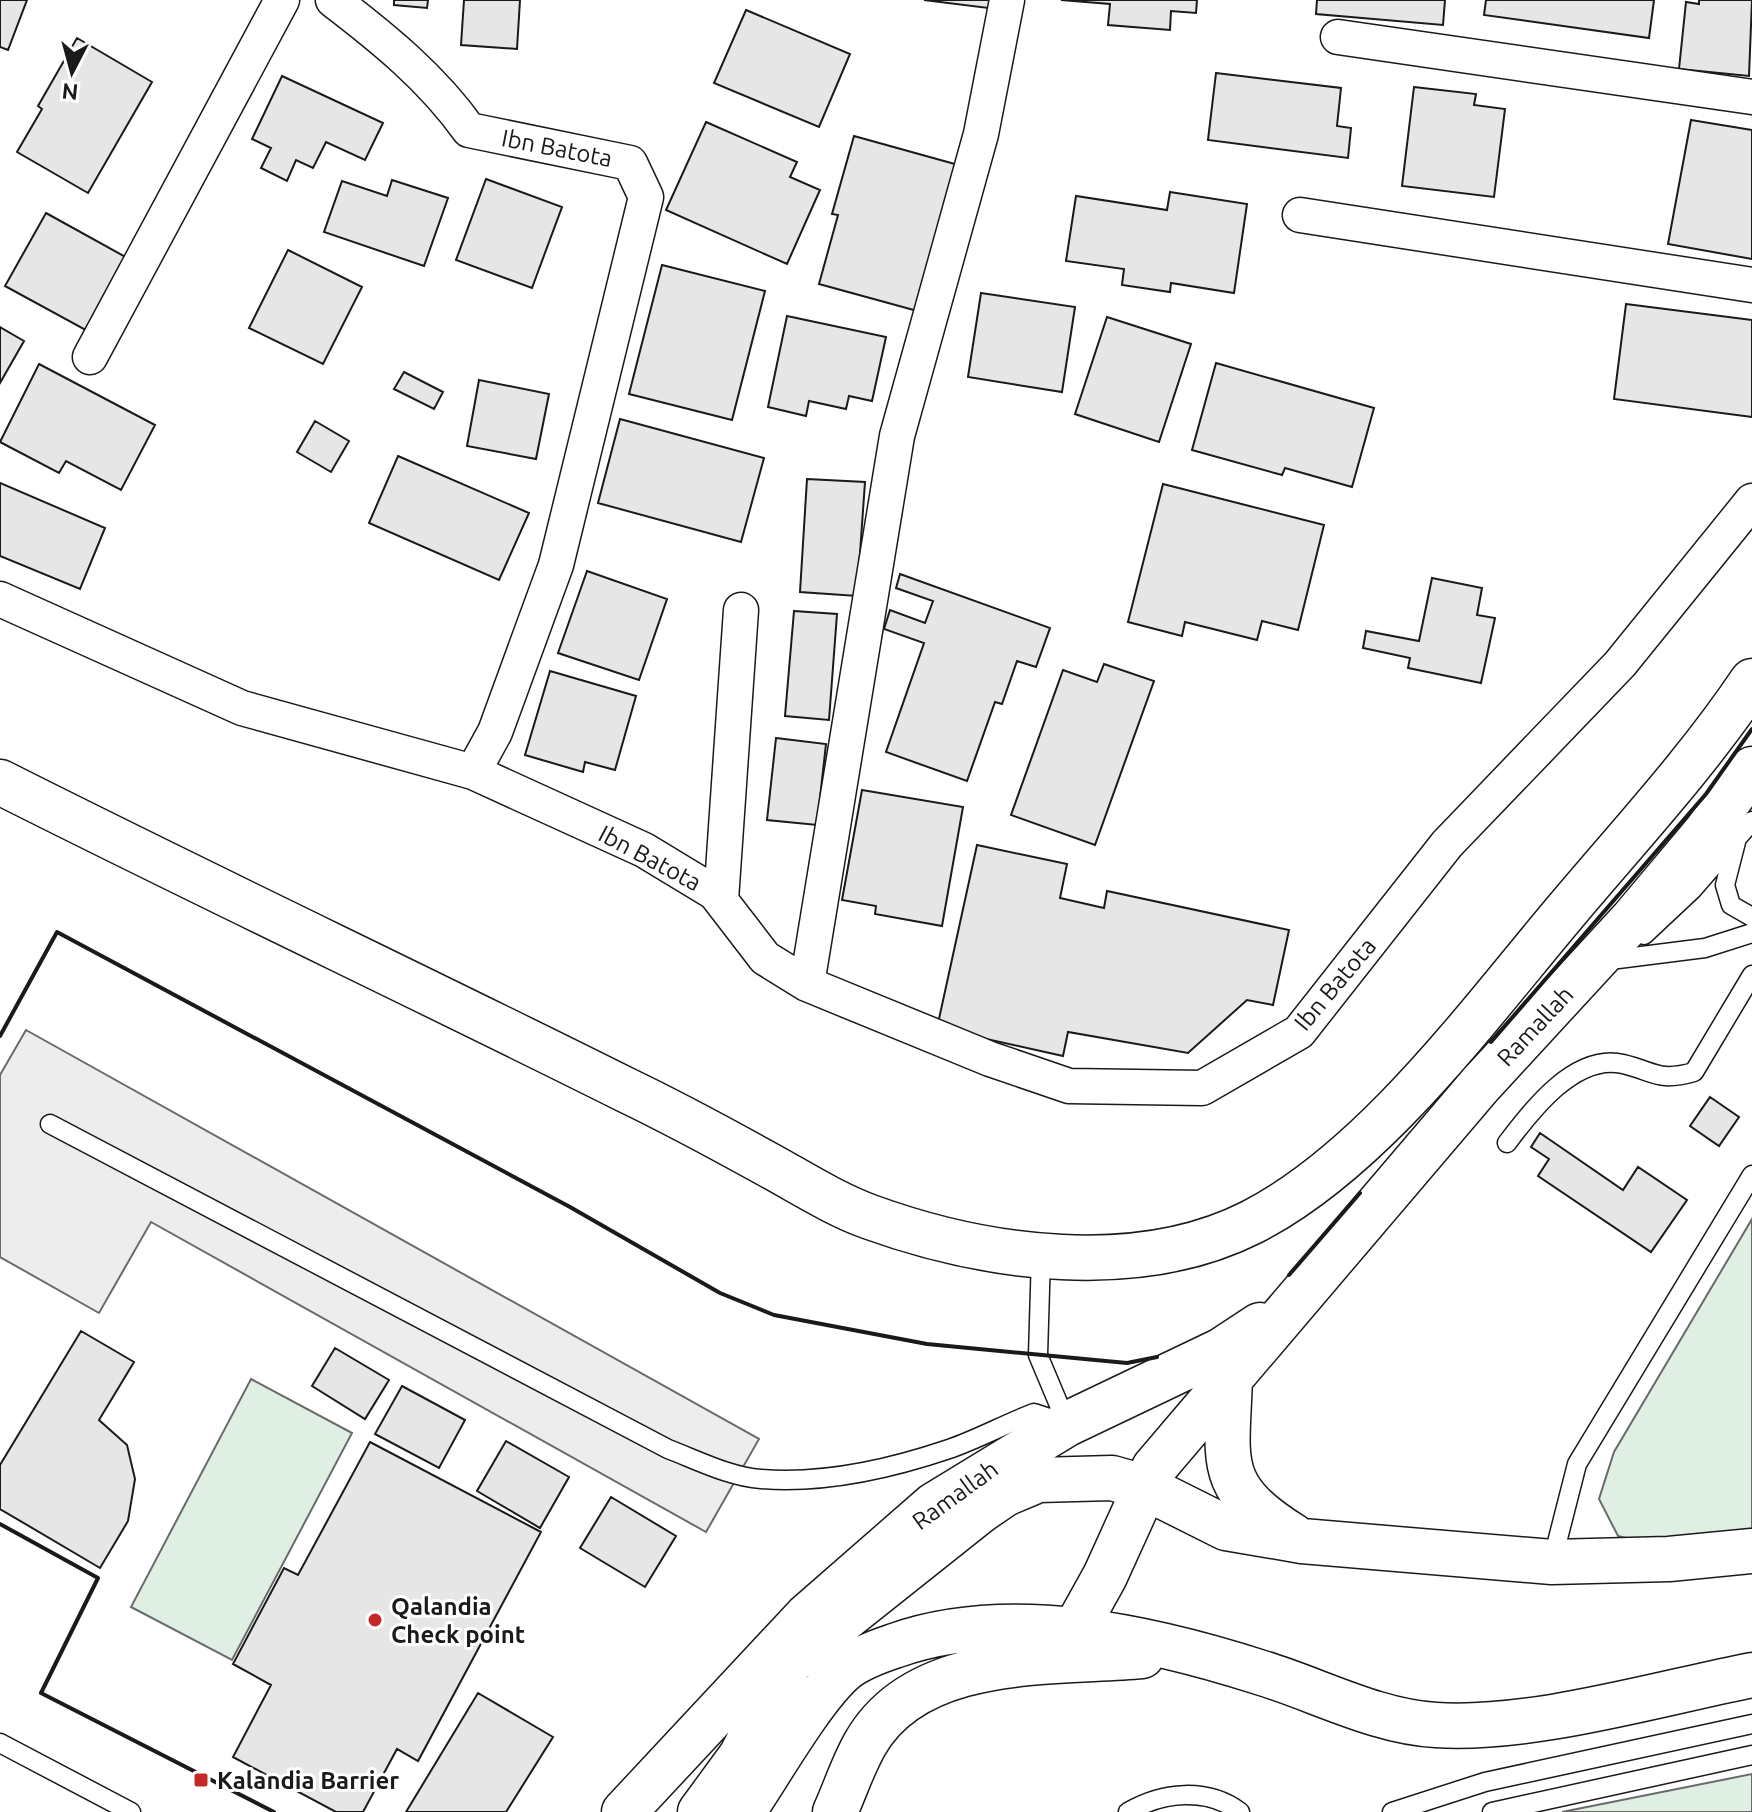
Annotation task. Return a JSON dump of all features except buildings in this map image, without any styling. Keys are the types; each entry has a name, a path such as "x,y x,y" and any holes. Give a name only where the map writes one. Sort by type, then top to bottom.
{"main road":[{"path":"0,782 632,1092 869,1216 943,1237 1041,1256 1097,1260 1200,1241 1250,1223 1300,1191 1400,1102 1718,731 1752,681"},
{"name":"Ramallah","path":"1075,1630 1105,1576 1154,1468 1480,1085 1632,920 1752,769"},
{"name":"Ramallah","path":"636,1798 829,1645 934,1505 1067,1424 1222,1350 1258,1327 1314,1281"},
{"path":"1230,1379 1228,1465 1241,1496 1268,1521 1302,1541"},
{"path":"700,1812 741,1756 790,1662 829,1645 1005,1494 1038,1480 1112,1478 1144,1487 1226,1528 1302,1541 1552,1562 1669,1559 1752,1551"},
{"path":"829,1645 985,1627 1075,1630 1260,1672 1380,1713 1434,1725 1510,1724 1752,1675"},
{"path":"780,1812 829,1645"},
{"path":"835,1812 865,1742 892,1710 930,1687 966,1672 1184,1653"},
{"path":"743,1812 804,1723"}],"street":[{"path":"90,357 282,0"},
{"name":"Ibn Batota","path":"333,0 378,34 444,95 469,130 630,163 646,197 556,565 495,732 473,772 644,850 721,900 765,958 807,984 990,1059 1069,1086 1202,1088 1299,1032 1447,844 1620,664 1752,501"},
{"path":"807,984 897,436 981,134 1007,0"},
{"path":"1338,37 1752,97"},
{"path":"1300,215 1752,285"},
{"path":"0,599 242,708 473,772"},
{"path":"721,900 741,610"}],"lane":[{"path":"1551,1009 1618,959 1692,890 1752,821"},
{"path":"1736,840 1725,885 1731,905 1752,917"},
{"path":"1618,959 1705,948 1752,933"},
{"path":"1507,1143 1540,1099 1591,1066 1619,1063 1667,1079 1694,1072 1752,975"},
{"path":"50,1124 668,1449 712,1467 760,1479 836,1476 898,1464 952,1448 1034,1413 1067,1424"},
{"path":"1552,1562 1577,1464 1752,1175"},
{"path":"1041,1256 1038,1355 1067,1424"},
{"path":"1392,1812 1485,1782 1752,1724"},
{"path":"0,1743 131,1812"},
{"path":"1492,1812 1752,1755"},
{"path":"1128,1812 1145,1802 1174,1795 1204,1796 1240,1812"}],"green space":[{"path":"1752,1219 1752,1530 1658,1546 1618,1536 1599,1499 1614,1452"},
{"path":"251,1379 352,1433 232,1660 131,1607"},
{"path":"1752,1774 1752,1812 1562,1812"}],"shaded area":[{"path":"26,1030 759,1439 706,1532 151,1222 99,1313 0,1257 0,1075"}],"wall":[{"path":"1491,1042 1706,794 1752,729"},
{"path":"0,1036 57,932 570,1207 720,1293 774,1315 927,1344 1127,1363 1157,1357"},
{"path":"1289,1275 1360,1193"},
{"path":"0,1524 98,1578 41,1693 274,1812"}],"place":[{"name":"Qalandia Check point","path":"375,1620"},
{"name":"Kalandia Barrier","path":"201,1780"}]}
